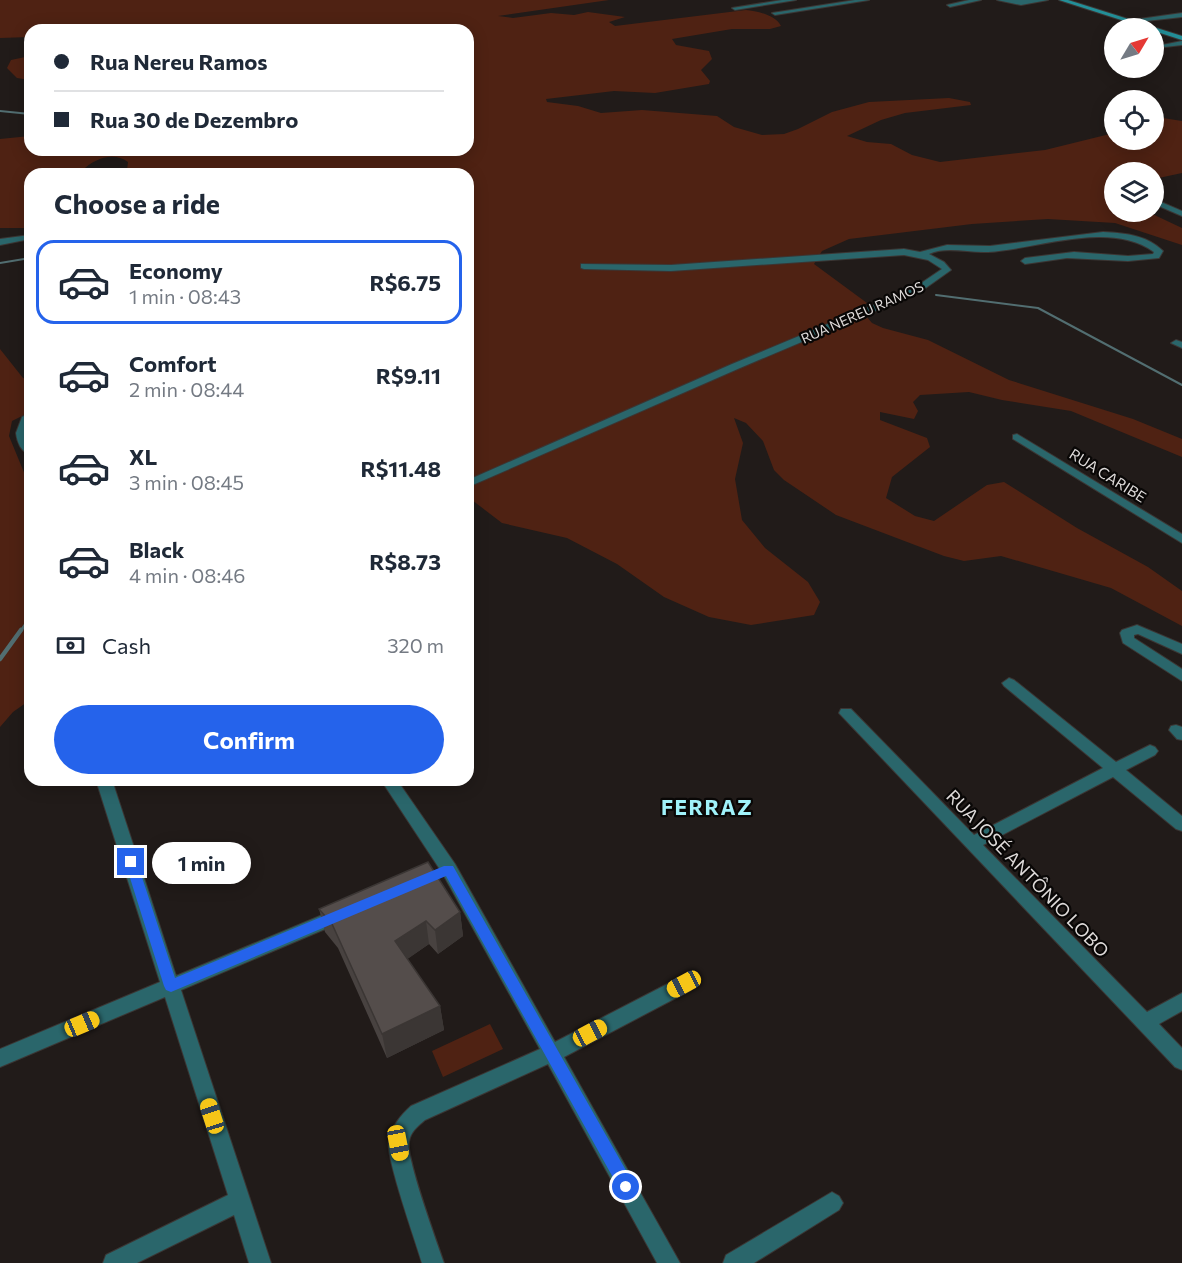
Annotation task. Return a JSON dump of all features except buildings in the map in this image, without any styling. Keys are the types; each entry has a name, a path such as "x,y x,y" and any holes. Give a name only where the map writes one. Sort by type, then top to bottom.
{"main road":[{"path":"1062,0 1119,18"},
{"path":"1164,33 1182,38"}],"street":[{"path":"735,8 792,0"},
{"path":"810,0 836,10"},
{"path":"775,13 866,0"},
{"path":"950,5 978,0"},
{"path":"1000,0 1021,3 1045,0"},
{"path":"1164,19 1172,20 1182,17"},
{"path":"1165,45 1182,43"},
{"path":"1164,206 1182,214"},
{"path":"922,254 934,248 988,249 1078,236 1116,235 1142,240 1160,250 1156,256 1149,257 1118,259 1080,255 1025,261"},
{"path":"0,242 24,238"},
{"path":"1030,243 1051,257"},
{"name":"RUA NEREU RAMOS","path":"474,481 736,366 917,290 947,270 942,263 922,254 892,252 656,268 584,266"},
{"path":"24,421 21,428 24,445"},
{"name":"RUA CARIBE","path":"1017,437 1182,539"},
{"path":"1182,649 1137,629 1127,633 1128,640 1182,676"},
{"path":"1009,683 1182,825"},
{"name":"RUA JOSÉ ANTÔNIO LOBO","path":"846,713 1182,1061"},
{"path":"972,843 1150,751"},
{"path":"106,786 260,1263"},
{"path":"393,786 552,1053 669,1263"},
{"path":"0,1058 352,910"},
{"path":"433,1263 402,1164 398,1143 405,1125 418,1113 552,1053 684,984"},
{"path":"1145,1023 1182,1001"},
{"path":"114,1263 239,1201"},
{"path":"734,1263 832,1203"}],"shaded area":[{"path":"0,0 609,0 498,16 513,18 551,13 574,15 588,12 625,17 609,22 615,26 746,10 771,16 781,26 770,29 732,29 672,39 676,45 709,51 712,59 701,70 710,81 709,84 655,93 614,91 546,99 547,102 578,106 601,113 642,110 717,116 734,127 762,135 784,134 832,112 869,102 949,98 970,102 971,105 905,113 881,120 847,136 867,142 891,144 912,155 940,162 1045,150 1104,135 1104,150 1164,150 1164,118 1182,121 1182,173 1164,177 1164,162 1104,162 1104,222 1164,222 1164,220 1182,228 1182,245 1115,223 1048,219 972,224 849,239 822,251 814,264 867,303 859,308 872,323 928,340 1009,380 1133,419 1182,439 1182,457 1071,411 1002,400 969,392 920,395 913,402 918,411 914,419 880,412 880,420 927,438 930,447 892,477 886,498 915,516 934,521 987,485 1004,482 1077,528 1148,567 1182,591 1182,626 1111,588 1001,556 964,561 944,556 836,515 784,480 774,470 763,441 746,423 734,418 743,443 735,479 742,520 765,548 808,582 820,602 814,615 751,625 709,617 664,597 617,564 567,538 502,523 474,502 474,168 127,168 128,162 110,157 98,160 86,168 24,168 24,228 0,228 0,139 24,137 24,156 474,156 474,24 24,24 24,37 0,38"},
{"path":"24,57 24,79 17,78 7,68 11,60"},
{"path":"0,349 24,378 24,415 12,421 9,436 24,472 24,704 13,712 0,727"},
{"path":"490,1024 503,1049 443,1077 432,1051"}],"waterway":[{"path":"0,111 24,113"},
{"path":"0,263 24,259"},
{"path":"936,295 1038,308 1182,385"},
{"path":"20,632 24,626"},
{"path":"0,659 21,630"}],"district":[{"name":"FERRAZ","path":"707,806"}],"route":[{"path":"131,862 171,986 449,869 626,1187"}]}
